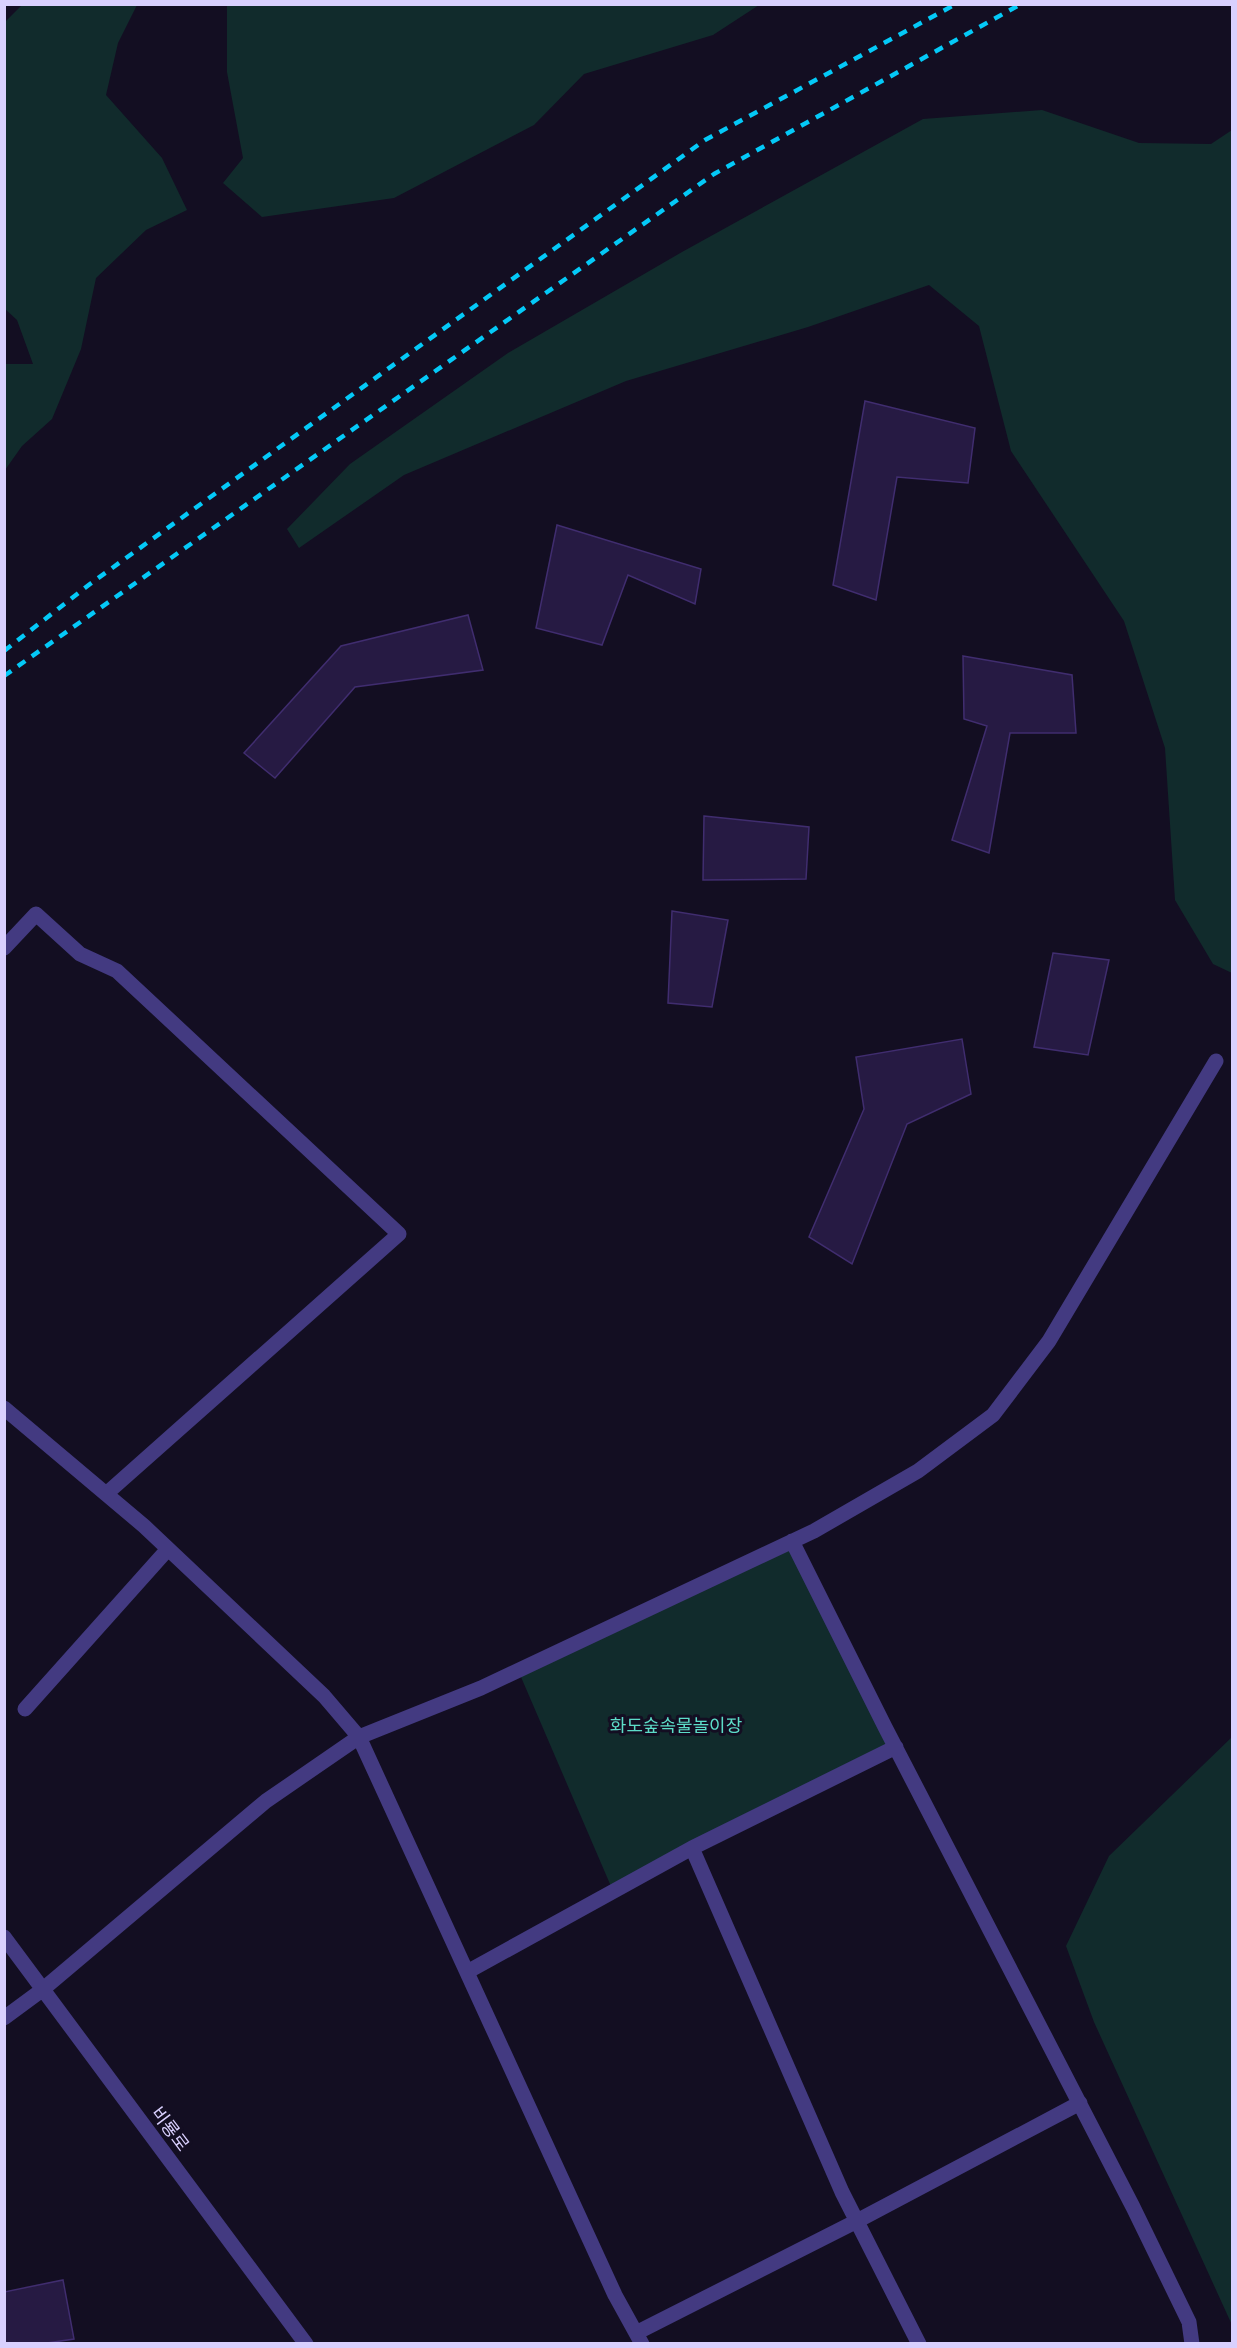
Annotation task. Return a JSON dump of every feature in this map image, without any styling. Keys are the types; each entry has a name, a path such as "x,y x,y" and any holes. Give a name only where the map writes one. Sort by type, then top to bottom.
{"street":[{"path":"4,948 36,914 80,954 117,971 399,1234 106,1494"},
{"path":"4,2018 42,1990 266,1801 359,1737 481,1688 814,1531 918,1471 993,1415 1049,1341 1216,1061"},
{"path":"4,1408 168,1549 324,1696 359,1737 615,2295 639,2338 1080,2103"},
{"path":"792,1541 1080,2103 1189,2322 1192,2343"},
{"path":"25,1708 168,1549"},
{"path":"467,1972 692,1848 896,1747"},
{"path":"692,1848 837,2181 920,2343"},
{"name":"비룡로","path":"4,1937 306,2343"}],"green space":[{"path":"227,4 759,5 713,35 584,74 534,125 394,198 262,217 223,183 243,158 227,72"},
{"path":"22,5 137,5 118,43 106,95 162,158 187,210 146,230 96,278 81,349 52,419 22,446 5,470 5,364 33,364 17,320 4,308 5,22"},
{"path":"1042,110 1139,143 1211,144 1232,130 1232,973 1213,964 1175,900 1165,748 1124,621 1011,451 979,326 929,285 808,327 626,381 404,475 299,548 287,529 350,464 508,353 682,252 923,119"},
{"name":"화도숲속물놀이장","path":"792,1541 896,1747 613,1891 518,1670"},
{"path":"1232,1737 1232,2325 1094,2022 1066,1946 1109,1856"}],"building":[{"path":"865,401 975,428 968,483 897,477 876,600 833,585"},
{"path":"557,525 701,569 695,604 628,575 602,645 536,628"},
{"path":"468,615 483,670 355,687 275,778 244,753 341,646"},
{"path":"963,656 1072,675 1076,733 1010,733 989,853 952,840 987,726 964,719"},
{"path":"704,816 809,827 806,879 703,880"},
{"path":"672,911 728,920 712,1007 668,1003"},
{"path":"1053,953 1109,960 1088,1055 1034,1047"},
{"path":"962,1039 971,1094 907,1124 852,1264 809,1237 864,1109 856,1057"},
{"path":"63,2280 74,2339 40,2344 4,2344 4,2292"}],"railway":[{"path":"4,651 90,584 705,140 956,4"},
{"path":"4,676 714,174 1021,4"}]}
